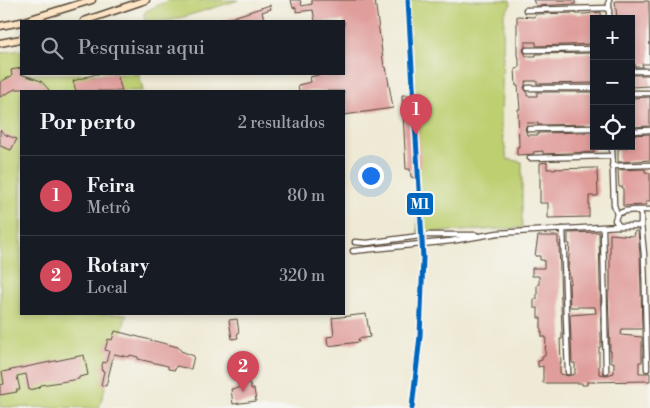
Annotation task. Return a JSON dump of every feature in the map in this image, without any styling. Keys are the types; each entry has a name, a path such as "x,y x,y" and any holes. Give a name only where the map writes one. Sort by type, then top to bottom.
{"main road":[{"path":"29,20 92,0"},
{"path":"87,20 146,0"},
{"path":"0,26 20,23"},
{"path":"0,43 20,39"}],"street":[{"path":"609,0 609,15"},
{"path":"526,10 609,8"},
{"path":"527,50 590,48"},
{"path":"635,71 650,71"},
{"path":"528,88 590,88"},
{"path":"635,93 650,93"},
{"path":"529,128 590,128"},
{"path":"635,131 650,130"},
{"path":"612,150 614,206 617,214 615,220 619,226"},
{"path":"530,158 612,156"},
{"path":"612,166 650,165"},
{"path":"637,210 641,214 644,254 646,369"},
{"path":"617,214 624,211 650,211"},
{"path":"355,242 367,243 427,235 487,235 638,226 650,211"},
{"path":"603,228 606,371"},
{"path":"563,230 568,372"},
{"path":"353,252 487,235"}],"green space":[{"path":"170,0 239,0 173,20 145,20 144,14 146,11"},
{"path":"406,0 510,0 511,4 504,15 501,126 507,159 522,162 522,228 418,233"},
{"path":"20,50 20,75 139,75 143,90 20,90 20,315 127,315 99,408 0,407 0,53"}],"building":[{"path":"291,0 300,0 302,6 312,4 312,0 375,0 384,67 386,67 393,108 345,115 345,90 299,90 298,85 311,82 310,77 318,75 345,75 345,20 315,20 313,10 296,12 296,7 293,8"},
{"path":"533,0 575,0 575,4 536,6"},
{"path":"615,1 649,1 650,64 642,64 643,67 635,67 635,15 617,15"},
{"path":"270,5 271,9 262,12 264,19 224,20"},
{"path":"601,12 601,15 590,15 590,44 536,46 536,42 525,42 523,50 526,56 536,56 536,54 590,53 590,83 537,84 537,81 526,81 524,88 527,96 537,96 537,92 590,92 590,124 538,125 538,123 527,123 525,129 527,135 590,132 590,150 594,150 594,152 543,154 543,151 533,152 534,154 517,155 517,147 519,147 518,109 520,109 515,69 519,68 519,58 517,56 517,16 534,17 536,14"},
{"path":"20,68 20,75 41,81 49,90 15,89 0,97 0,82 12,76 11,70"},
{"path":"93,75 117,75 122,90 76,90 73,81"},
{"path":"635,75 650,75 650,86 635,87"},
{"path":"402,95 417,95 421,168 417,169 417,177 415,178 411,177 410,169 406,169"},
{"path":"650,97 650,126 635,127 635,98"},
{"path":"0,130 6,135 17,139 11,150 0,146"},
{"path":"650,134 650,160 618,162 618,150 635,150 635,135"},
{"path":"547,162 547,169 597,168 598,196 589,196 589,217 548,218 548,203 540,203 540,163"},
{"path":"645,169 645,172 650,173 650,201 646,201 646,205 623,206 623,187 619,187 618,170"},
{"path":"638,231 642,329 622,329 621,335 642,337 642,362 639,362 639,373 650,373 650,381 587,382 587,385 582,385 582,383 543,383 543,366 538,367 538,361 542,360 542,356 545,356 546,337 542,337 541,318 538,318 538,308 534,308 534,299 537,299 539,276 532,276 532,268 544,268 544,260 540,260 540,256 535,256 538,236 558,236 562,331 562,339 560,339 560,374 569,376 575,374 575,363 572,363 570,315 596,313 595,307 570,307 569,283 571,283 568,268 570,244 568,244 568,233 599,232 601,347 599,347 599,374 607,375 614,373 614,362 611,362 610,351 608,291 610,291 610,234 633,236 634,232"},
{"path":"366,314 370,337 358,339 359,342 328,346 327,337 334,336 332,318"},
{"path":"237,319 238,338 232,339 229,320"},
{"path":"115,331 178,347 181,351 194,356 191,369 176,366 175,370 168,369 168,366 138,359 138,357 114,354 106,386 101,385 104,371 101,370 103,362 106,363 109,351 105,350 108,339 112,340"},
{"path":"84,355 88,375 79,377 79,379 41,385 38,388 29,390 26,374 17,376 20,390 0,395 0,385 4,384 2,372"},
{"path":"250,383 251,389 254,389 256,401 233,404 231,389"}],"transit line":[{"name":"M1","path":"408,0 423,258 420,336 412,408"}],"place":[{"name":"Feira","path":"416,135"},
{"name":"Rotary","path":"243,392"}]}
